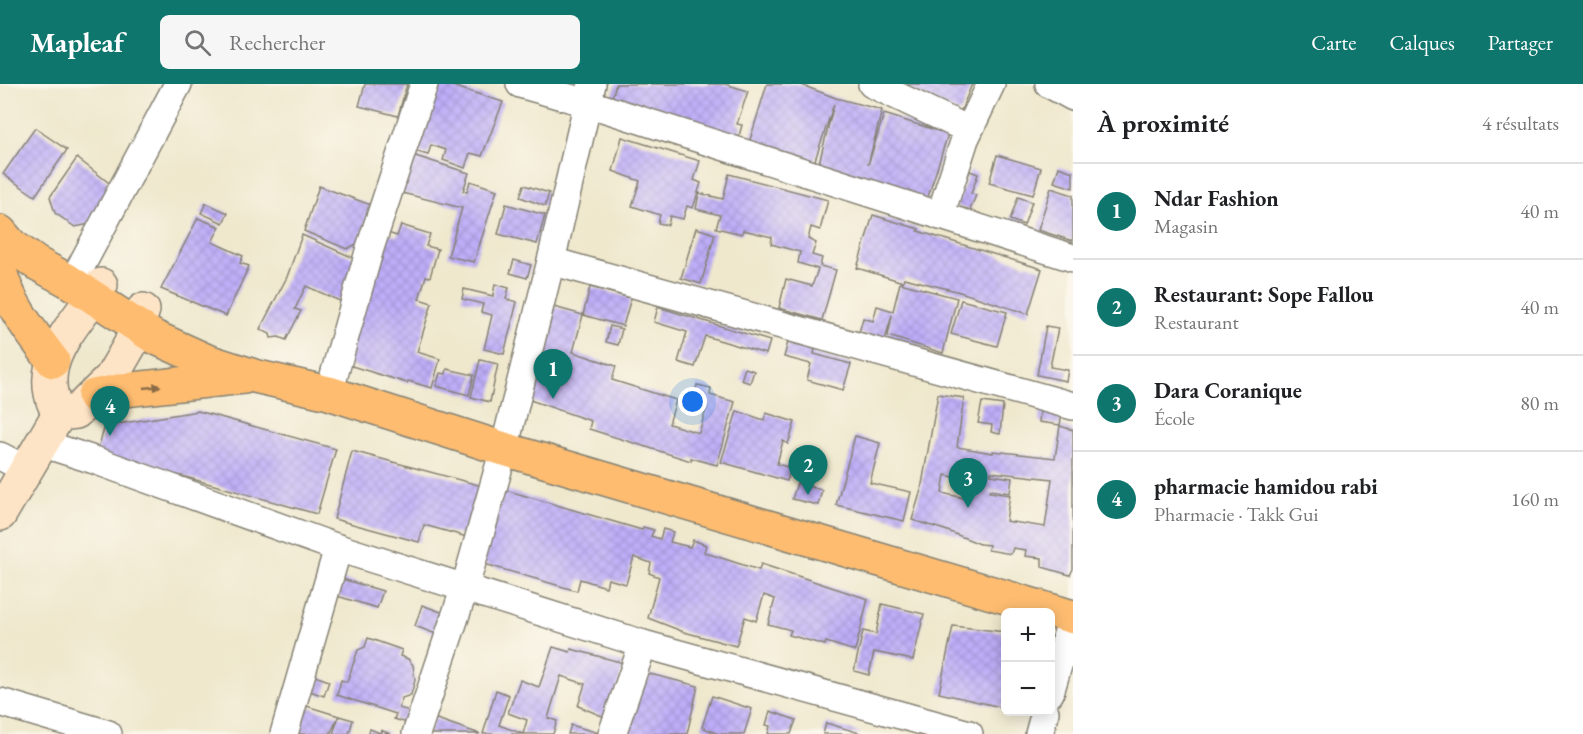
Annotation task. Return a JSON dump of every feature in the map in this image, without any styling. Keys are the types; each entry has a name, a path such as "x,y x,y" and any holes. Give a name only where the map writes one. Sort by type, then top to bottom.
{"highway":[{"path":"0,226 140,318 174,347 207,361 254,376 327,392"},
{"path":"0,232 11,245 91,284"},
{"path":"0,270 3,283 18,312 53,361"},
{"path":"140,318 327,392 504,449 1073,616"},
{"path":"94,396 124,390 254,376"}],"street":[{"path":"59,414 51,400 49,387 53,361 91,284 178,84"},
{"path":"327,392 370,248 424,84"},
{"path":"520,84 590,93 940,216 1073,258"},
{"path":"872,84 969,130"},
{"path":"940,216 969,130 991,84"},
{"path":"1049,84 1073,97"},
{"path":"416,734 465,587 504,449 590,93"},
{"path":"551,261 1073,406"},
{"path":"0,514 22,456 59,414 76,412 111,378 140,318"},
{"path":"22,456 94,460 338,548 643,644 969,734"},
{"path":"284,734 338,548"},
{"path":"1055,676 1073,616"},
{"path":"612,734 643,644"},
{"path":"0,702 108,734"},
{"path":"1039,734 1044,716"}],"building":[{"path":"365,84 407,84 398,116 359,106"},
{"path":"427,84 446,84 503,102 482,156 470,153 465,168 443,160 446,150 431,145 428,155 404,148"},
{"path":"616,84 725,84 748,91 737,124 742,125 738,140 612,98"},
{"path":"767,84 799,84 836,98 882,110 868,165 884,114 948,134 927,200 818,167 834,104 814,163 749,143"},
{"path":"909,84 972,84 960,113 906,89"},
{"path":"35,128 67,150 35,196 3,174"},
{"path":"622,137 700,161 694,180 701,183 693,208 687,206 683,219 670,216 668,225 658,223 660,215 632,206 640,181 613,171"},
{"path":"406,153 469,173 463,191 467,192 470,181 497,190 474,262 448,256 462,208 394,191"},
{"path":"997,155 1041,168 1033,195 989,183"},
{"path":"77,158 113,186 90,224 75,227 55,213 50,197"},
{"path":"1059,167 1073,172 1073,188 1054,182"},
{"path":"970,171 978,174 971,194 976,195 970,210 956,206"},
{"path":"729,174 828,200 820,230 811,227 808,239 816,243 812,255 822,258 820,266 836,270 822,320 779,308 786,279 812,286 818,269 798,263 800,252 771,244 772,237 743,230 742,234 716,228 720,215 696,209 699,193 723,199"},
{"path":"524,185 549,193 545,206 520,197"},
{"path":"319,186 371,205 360,242 347,249 304,231"},
{"path":"1051,188 1073,195 1073,241 1038,230"},
{"path":"1018,197 1032,202 1024,225 1010,220"},
{"path":"206,203 228,213 223,223 201,213"},
{"path":"506,204 545,215 537,244 498,234"},
{"path":"873,215 1042,269 1028,314 960,292 904,278 903,282 857,268"},
{"path":"198,218 220,227 212,242 243,256 240,263 249,266 226,316 161,289"},
{"path":"401,225 430,234 426,246 438,249 430,277 426,276 419,299 432,303 417,352 440,359 432,388 408,381 407,383 342,363 369,258 381,262 383,253 372,250 378,230 397,236"},
{"path":"696,228 715,234 701,284 681,278"},
{"path":"302,235 356,259 342,302 306,286 295,309 301,311 286,340 279,337 271,338 270,334 260,329 287,277"},
{"path":"514,260 531,265 527,278 510,273"},
{"path":"900,283 957,298 943,353 888,336 892,315 885,340 859,333 863,318 873,321 877,306 893,311"},
{"path":"495,284 509,288 506,299 517,302 504,354 484,349 492,315 481,312 483,304 462,299 464,289 493,296"},
{"path":"590,287 631,298 623,326 583,315"},
{"path":"961,300 1007,312 997,346 951,334"},
{"path":"554,307 583,315 573,352 616,366 612,380 676,400 669,424 699,433 707,406 693,403 697,385 711,388 710,395 735,402 717,465 691,458 691,461 589,429 591,421 530,400"},
{"path":"658,307 770,341 766,354 705,336 695,367 678,362 687,332 654,322"},
{"path":"610,326 622,329 618,345 606,342"},
{"path":"1046,326 1058,328 1050,367 1068,370 1066,381 1037,375"},
{"path":"788,342 815,349 814,354 851,364 843,390 807,380 811,364 784,357"},
{"path":"480,360 498,364 490,402 471,397"},
{"path":"745,368 754,371 750,383 741,380"},
{"path":"447,369 474,375 469,395 436,386 440,373 446,374"},
{"path":"938,394 964,398 957,447 993,453 993,451 1055,458 1060,426 1073,430 1073,569 1070,575 1042,567 1042,558 1025,556 1026,550 1013,548 1011,554 988,550 989,545 980,544 912,520 921,490","holes":["991,472 1052,479 1045,527 1006,521 1010,495 989,492 990,490 1010,493 1012,478 991,475","945,475 967,480 964,498 942,493"]},
{"path":"982,402 1003,405 1000,434 991,432 992,425 978,423"},
{"path":"1040,410 1062,413 1060,425 1039,422"},
{"path":"198,411 336,449 317,514 182,476 96,455 105,426"},
{"path":"737,411 764,420 766,413 795,422 788,444 783,441 777,464 791,468 787,481 721,462"},
{"path":"855,436 880,443 870,483 911,492 904,521 836,505"},
{"path":"352,451 486,487 471,538 424,525 419,542 334,519"},
{"path":"797,483 822,490 818,505 792,499"},
{"path":"502,489 642,530 643,527 654,530 651,536 660,539 663,529 673,532 670,542 690,547 693,540 706,545 704,552 709,554 759,570 761,564 868,599 855,651 826,642 825,645 789,635 791,630 768,624 775,599 764,595 756,621 745,617 736,646 684,632 648,618 659,577 649,573 651,563 634,557 626,584 608,579 606,587 580,579 577,591 481,563"},
{"path":"342,579 383,591 377,608 337,596"},
{"path":"882,604 924,614 913,660 874,652 869,675 854,671 863,631 876,634"},
{"path":"422,605 444,613 436,634 415,626"},
{"path":"953,626 1001,632 1001,707 939,693"},
{"path":"368,638 402,650 400,656 408,659 413,665 415,680 411,695 402,698 399,708 410,711 407,723 394,719 396,714 337,695 341,680 347,682 358,650 365,647"},
{"path":"553,647 570,652 571,649 624,663 609,719 578,706 585,684 561,676 548,718 557,721 553,734 523,734 527,720 508,713 520,680 539,687"},
{"path":"642,672 698,686 687,734 626,734"},
{"path":"312,675 329,681 324,696 307,690"},
{"path":"496,690 509,695 499,725 523,734 483,734"},
{"path":"712,696 752,709 744,734 718,734 702,727"},
{"path":"300,704 339,716 330,734 292,734"},
{"path":"770,711 796,720 791,734 768,734 770,726 766,725"},
{"path":"339,716 353,720 349,734 333,734"},
{"path":"434,718 480,734 429,734"},
{"path":"826,723 860,733 860,734 823,734"},
{"path":"571,725 599,733 599,734 568,734"},
{"path":"370,729 380,733 381,730 390,734 368,734"}],"place":[{"name":"Ndar Fashion","path":"553,399"},
{"name":"pharmacie hamidou rabi","path":"110,436"},
{"name":"Restaurant: Sope Fallou","path":"808,495"},
{"name":"Dara Coranique","path":"968,508"}]}
